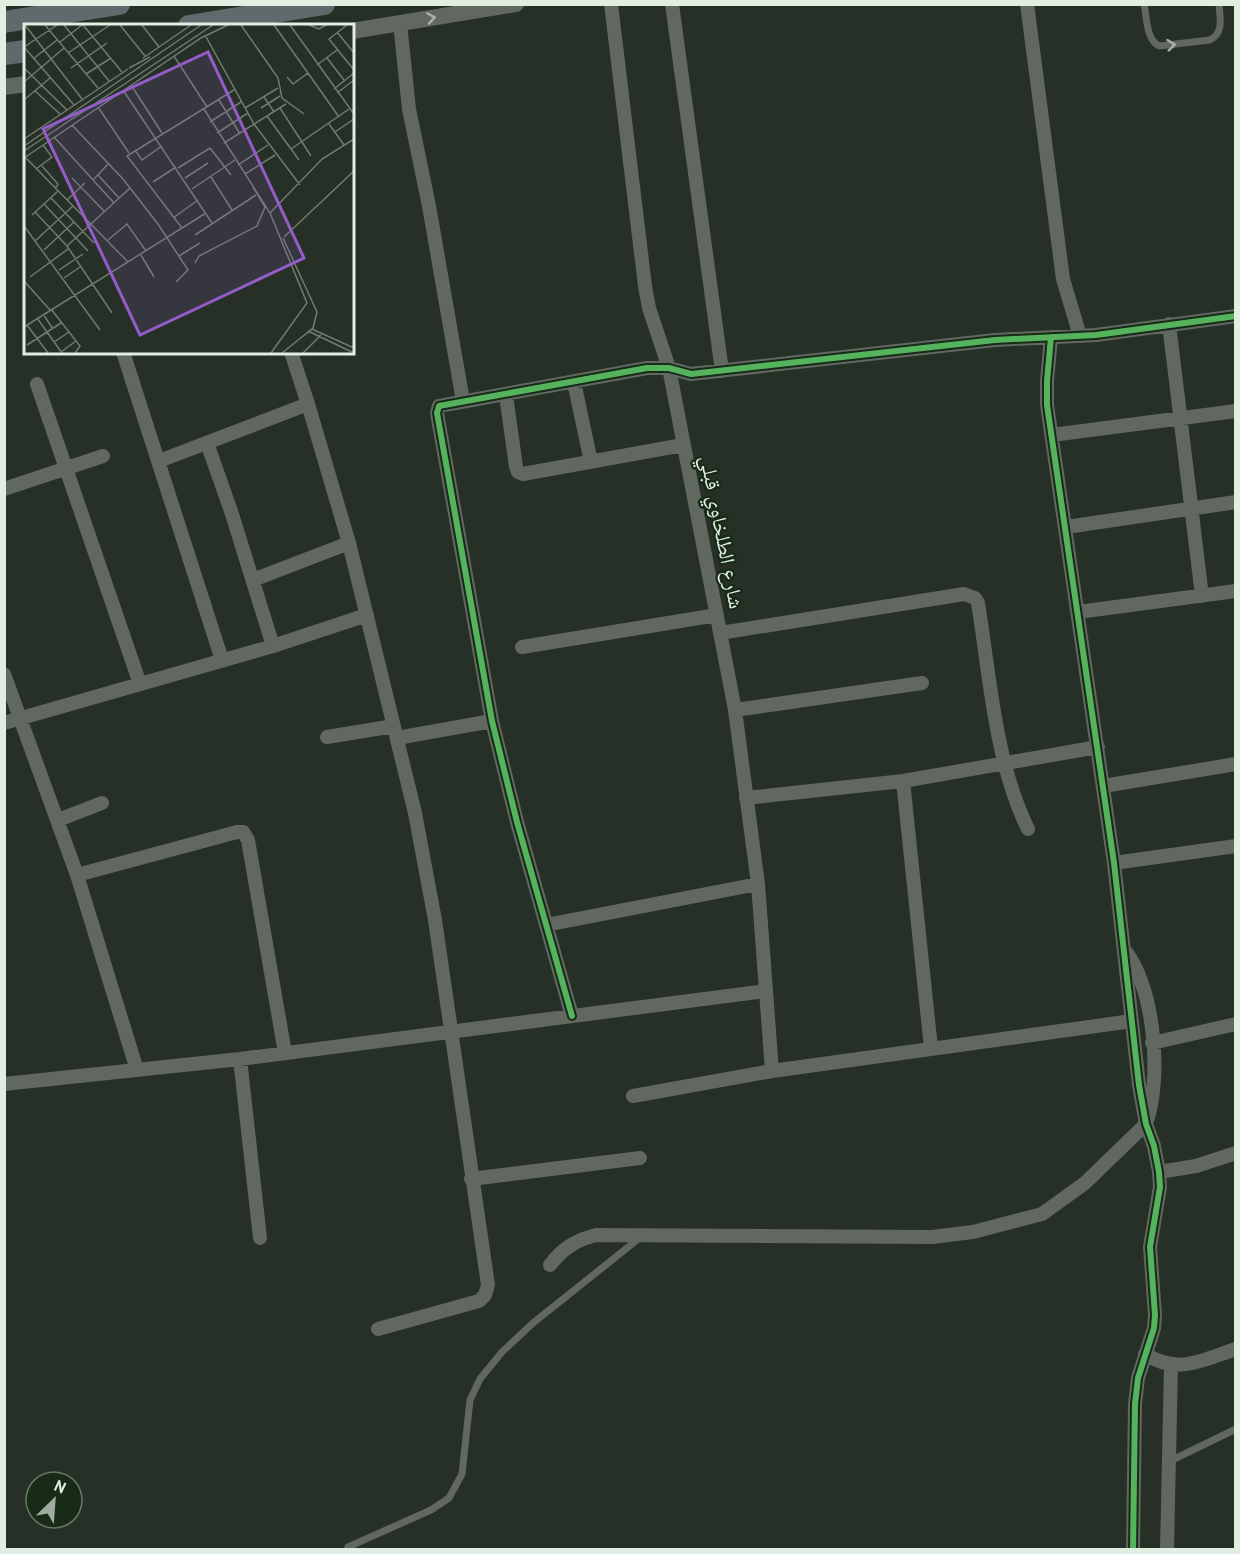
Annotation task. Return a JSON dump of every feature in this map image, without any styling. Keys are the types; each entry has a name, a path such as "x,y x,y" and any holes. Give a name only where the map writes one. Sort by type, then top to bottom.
{"highway":[{"path":"4,22 119,4"},
{"path":"201,24 324,4"},
{"path":"4,54 24,51"}],"street":[{"path":"354,31 516,4"},
{"name":"شارع الطلخاوي قبلي","path":"611,4 645,286 649,308 669,368 735,710 758,884 772,1071"},
{"path":"672,4 722,371"},
{"path":"1027,4 1063,279 1080,336"},
{"path":"400,23 409,109 429,206 463,401"},
{"path":"4,87 24,84"},
{"path":"572,1016 517,822 492,721 437,413 440,406 647,368 669,368 691,374 995,340 1080,336 1236,316"},
{"path":"1169,324 1202,596"},
{"path":"1051,337 1047,405 1114,862 1139,1085 1146,1124 1154,1146 1160,1186 1150,1247 1154,1328 1138,1378 1135,1404 1133,1550"},
{"path":"124,354 222,660"},
{"path":"292,354 349,543 426,865 488,1285 479,1301 378,1329"},
{"path":"574,382 591,462"},
{"path":"37,384 140,684"},
{"path":"506,395 518,472 528,475 684,445"},
{"path":"159,461 308,404"},
{"path":"1052,435 1236,411"},
{"path":"207,443 273,646"},
{"path":"4,489 103,456"},
{"path":"1066,528 1236,502"},
{"path":"253,580 349,543"},
{"path":"1078,612 1236,591"},
{"path":"720,633 964,594 975,598 978,603 1004,763 1012,791 1028,829"},
{"path":"4,723 273,646 367,615"},
{"path":"522,647 717,615"},
{"path":"4,674 77,875 136,1070"},
{"path":"735,710 921,683"},
{"path":"327,737 492,721"},
{"path":"746,798 903,781 1098,747"},
{"path":"1103,786 1236,764"},
{"path":"903,781 932,1048"},
{"path":"58,820 102,803"},
{"path":"77,875 237,831 243,832 248,840 285,1053"},
{"path":"1114,862 1236,846"},
{"path":"546,925 758,884"},
{"path":"550,1265 570,1244 596,1234 932,1237 973,1232 1042,1214 1085,1183 1146,1124 1150,1113 1153,1089 1152,1042 1143,986 1139,973 1124,949"},
{"path":"4,1084 240,1059 766,991"},
{"path":"633,1096 772,1071 1132,1021"},
{"path":"1152,1042 1236,1024"},
{"path":"240,1059 260,1238"},
{"path":"1159,1172 1196,1166 1236,1153"},
{"path":"471,1179 640,1158"},
{"path":"1145,1354 1160,1363 1190,1365 1236,1349"},
{"path":"1167,1550 1171,1365"}],"lane":[{"path":"1144,4 1150,38 1159,46 1210,40 1217,37 1220,31 1219,4"},
{"path":"348,1547 431,1510 449,1498 462,1474 470,1400 480,1379 502,1352 532,1323 644,1235"},
{"path":"1168,1462 1236,1429"}],"cycle path":[{"path":"572,1016 517,822 492,721 437,413 439,406 647,368 669,368 691,374 995,340 1096,335 1236,316"},
{"path":"1051,337 1047,405 1114,863 1139,1085 1146,1124 1154,1146 1159,1172 1160,1187 1150,1247 1154,1328 1138,1378 1135,1404 1133,1550"}]}
